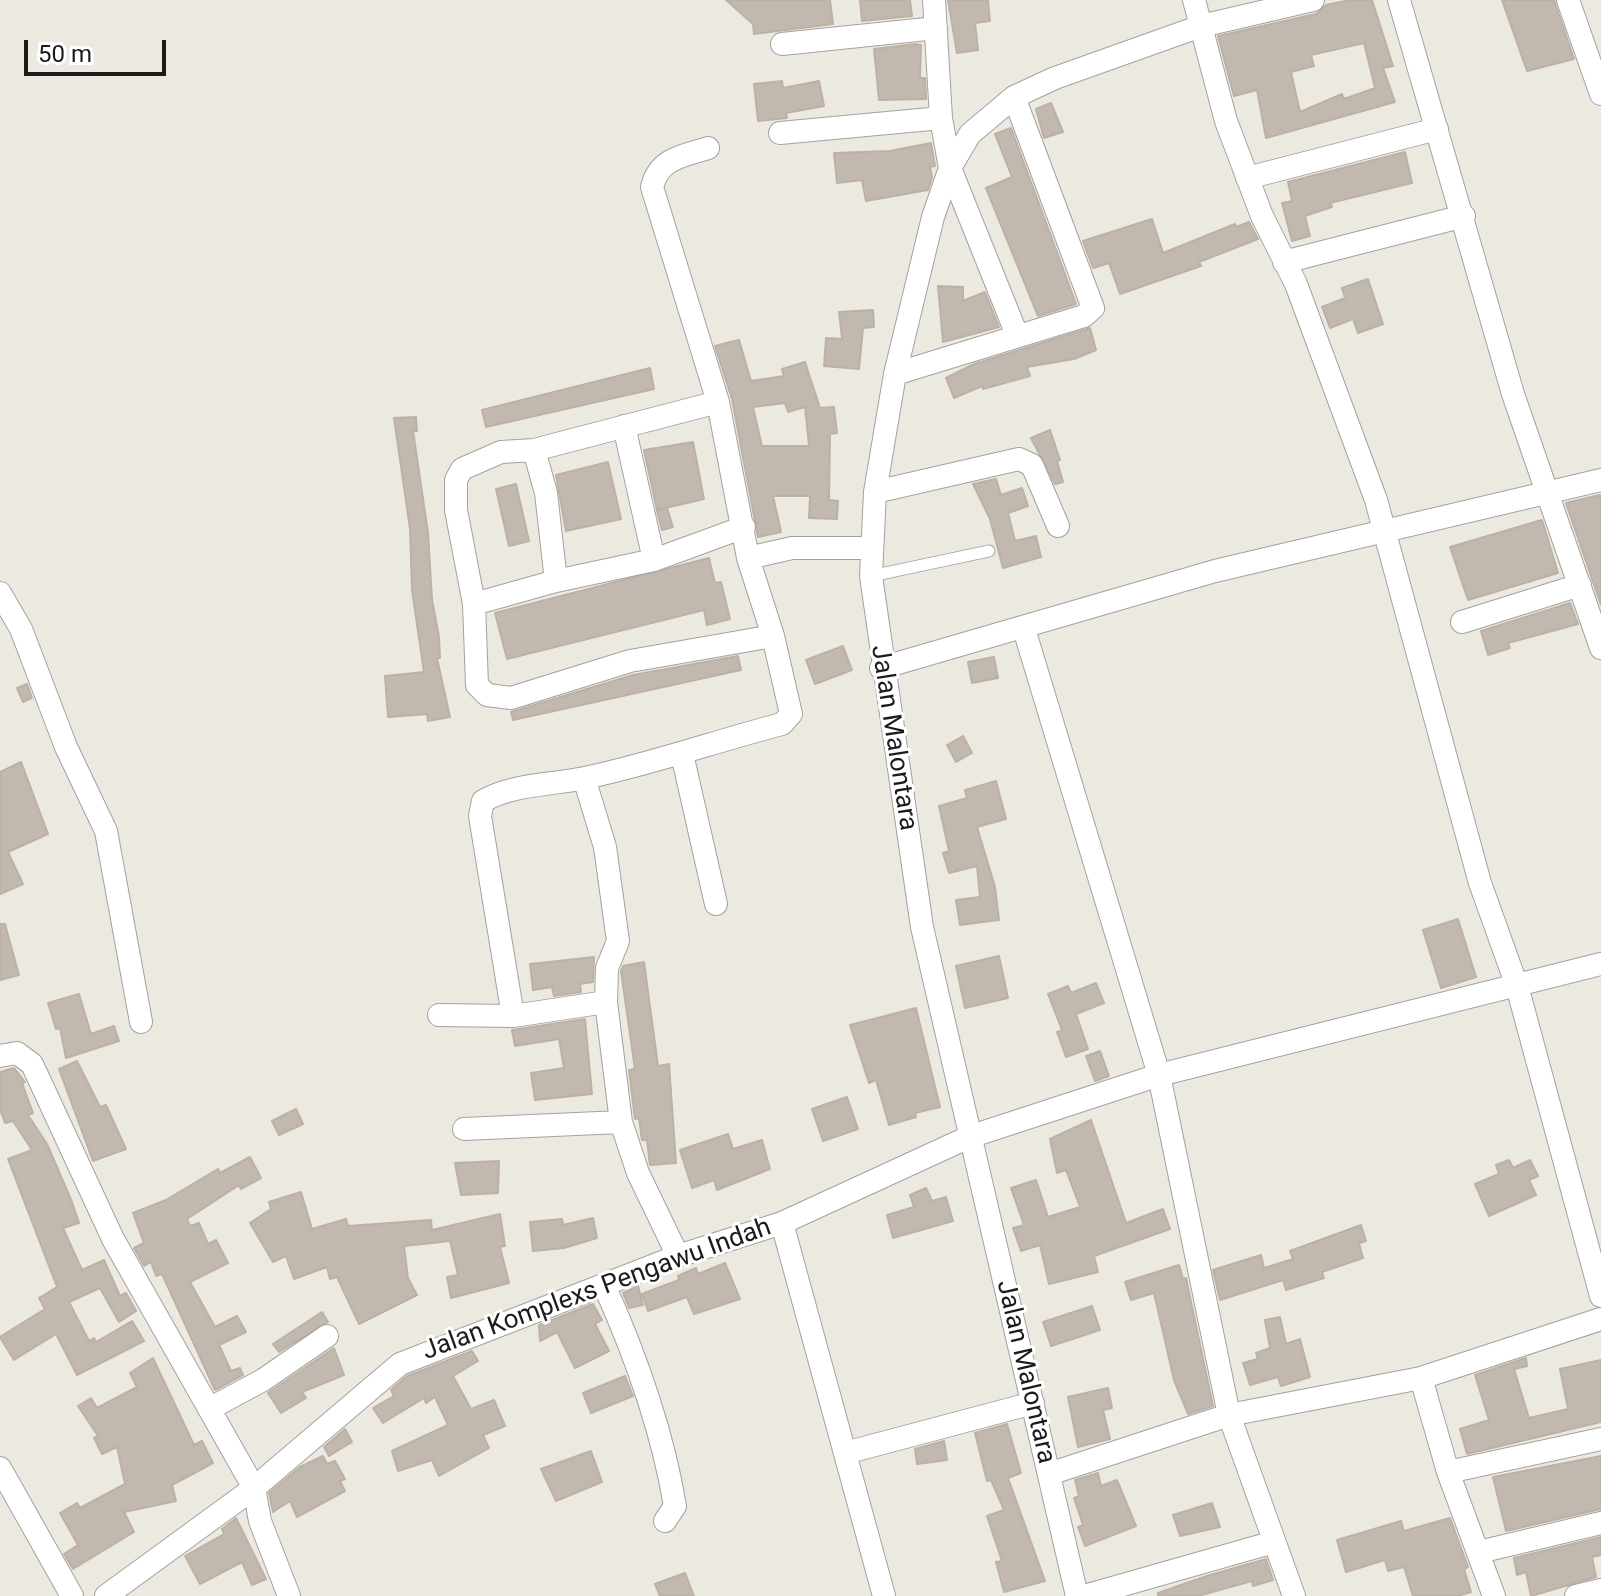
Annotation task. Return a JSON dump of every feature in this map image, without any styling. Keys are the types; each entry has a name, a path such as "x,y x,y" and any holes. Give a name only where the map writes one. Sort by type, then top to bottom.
{"street":[{"path":"934,0 941,118 950,168 1017,335"},
{"path":"1194,0 1226,121 1247,178 1308,314 1385,529 1480,883 1517,986 1601,1296"},
{"name":"Jalan Malontara","path":"1077,1596 922,927 881,668 871,576 875,492 895,374 933,217 950,168 970,134 1014,97 1069,73 1201,26 1313,0"},
{"path":"1399,0 1464,216 1513,394 1601,648"},
{"path":"1568,0 1601,94"},
{"path":"782,44 936,28"},
{"path":"895,374 1084,316 1093,308 1014,97"},
{"path":"780,133 941,118"},
{"path":"1247,178 1437,129"},
{"path":"513,1016 480,816 483,801 499,792 584,778 682,754 782,724 790,718 792,707 748,558 718,402 652,187 656,171 667,161 708,148"},
{"path":"1284,262 1464,216"},
{"path":"718,402 534,450 501,452 462,469 456,480 456,510 474,604 477,685 487,695 498,699 630,661 773,636"},
{"path":"624,426 654,560"},
{"path":"534,450 546,493 556,581"},
{"path":"875,492 1019,459 1032,465 1058,526"},
{"path":"881,668 1024,629 1090,605 1385,529 1601,480"},
{"path":"474,604 556,581 654,560 744,527"},
{"path":"748,558 792,548 871,548"},
{"path":"1462,622 1580,585"},
{"path":"0,593 21,629 66,747 106,831 141,1022"},
{"path":"1024,629 1159,1075 1229,1415 1294,1596"},
{"path":"682,754 716,904"},
{"path":"584,778 605,847 618,941 607,968 606,1002 621,1122 638,1173 678,1256"},
{"name":"Jalan Komplexs Pengawu Indah","path":"106,1596 254,1488 400,1364 678,1256 782,1223 969,1137 1159,1075 1601,964"},
{"path":"439,1015 513,1016 606,1002"},
{"path":"0,1056 17,1053 32,1064 113,1239 254,1488 260,1521 289,1596"},
{"path":"464,1129 621,1122"},
{"path":"782,1223 884,1596"},
{"path":"604,1285 625,1332 664,1446 675,1506 665,1521"},
{"path":"1049,1474 1229,1415 1421,1378 1601,1319"},
{"path":"209,1409 263,1380 327,1336"},
{"path":"1421,1378 1448,1472 1494,1596"},
{"path":"845,1453 1033,1403"},
{"path":"1448,1472 1601,1439"},
{"path":"0,1468 72,1596"},
{"path":"1479,1552 1601,1523"},
{"path":"1084,1596 1274,1542"},
{"path":"1576,1596 1601,1590"}],"lane":[{"path":"871,576 989,551"}],"building":[{"path":"726,0 830,0 833,24 754,34 753,24"},
{"path":"860,0 910,0 912,16 862,21"},
{"path":"948,0 988,0 990,21 975,23 978,50 957,53"},
{"path":"1372,0 1393,66 1383,68 1395,102 1266,138 1257,90 1234,96 1218,36 1316,14 1326,5","holes":["1364,43 1375,88 1344,99 1342,94 1300,112 1291,72 1314,66 1311,55"]},
{"path":"1502,0 1554,0 1574,59 1527,71"},
{"path":"921,45 920,78 925,78 926,99 879,100 874,49"},
{"path":"782,81 783,88 819,81 824,106 786,113 787,118 758,121 754,84"},
{"path":"1051,103 1063,132 1044,138 1036,109"},
{"path":"1011,128 1076,304 1038,316 986,188 1012,177 995,134"},
{"path":"931,143 935,166 930,167 932,178 928,190 866,201 862,180 837,183 834,153 890,151"},
{"path":"1405,152 1412,183 1330,203 1332,207 1305,216 1310,236 1292,241 1282,203 1292,201 1288,182"},
{"path":"1152,219 1163,253 1235,224 1236,227 1249,222 1258,239 1199,262 1201,266 1120,294 1109,263 1093,268 1083,241"},
{"path":"1368,279 1383,324 1358,333 1353,319 1330,328 1322,307 1345,298 1342,288"},
{"path":"938,286 963,287 963,301 985,292 999,327 943,342"},
{"path":"873,310 874,327 863,328 859,369 824,366 826,338 842,339 839,312"},
{"path":"1090,328 1096,350 1074,359 1027,367 1030,376 983,389 982,386 954,398 946,378 974,364"},
{"path":"739,340 751,381 784,376 782,369 805,362 820,408 834,407 837,433 830,434 829,500 838,501 837,519 809,518 810,496 773,496 781,532 758,537 732,399 715,346","holes":["785,403 788,412 805,407 809,446 762,446 753,407"]},
{"path":"650,368 654,389 486,427 482,410"},
{"path":"416,417 417,431 413,431 439,637 440,658 437,658 450,717 428,721 427,714 388,717 385,676 424,672 412,590 410,529 394,418"},
{"path":"1050,430 1060,460 1057,461 1063,482 1055,484 1031,438"},
{"path":"693,442 704,499 657,510 644,450"},
{"path":"608,462 621,519 566,531 556,475"},
{"path":"996,479 1001,495 1022,488 1028,506 1008,513 1015,541 1036,536 1041,557 1003,568 990,519 973,484"},
{"path":"516,484 529,541 509,546 496,489"},
{"path":"1600,495 1601,499 1601,605 1566,503"},
{"path":"667,508 673,527 662,530 657,511"},
{"path":"1542,520 1558,573 1468,600 1450,547"},
{"path":"709,558 715,583 721,582 730,619 707,625 704,610 507,659 495,613"},
{"path":"1570,603 1578,624 1508,643 1510,648 1488,655 1481,631"},
{"path":"843,646 852,670 815,684 806,660"},
{"path":"738,656 741,670 513,720 511,712 633,675"},
{"path":"994,657 998,678 972,683 968,662"},
{"path":"27,684 32,698 23,702 17,688"},
{"path":"963,736 972,753 956,762 947,745"},
{"path":"21,762 48,834 8,852 23,884 0,894 0,772"},
{"path":"996,781 1006,819 977,827 995,887 999,920 960,925 956,900 980,897 977,866 949,873 943,853 949,851 939,806 967,798 965,790"},
{"path":"1458,919 1476,977 1441,988 1423,930"},
{"path":"0,924 5,924 19,975 0,980"},
{"path":"999,956 1008,998 965,1008 956,966"},
{"path":"594,957 593,982 580,984 581,992 554,996 552,987 533,990 530,964"},
{"path":"644,962 658,1066 669,1064 676,1163 650,1165 647,1140 642,1140 639,1118 635,1119 629,1070 635,1069 621,971 623,966"},
{"path":"1096,983 1104,1003 1076,1014 1088,1049 1066,1057 1057,1032 1062,1030 1048,994 1068,986 1071,993"},
{"path":"79,994 91,1034 114,1026 119,1041 66,1058 60,1028 56,1029 48,1003"},
{"path":"916,1008 940,1107 915,1113 916,1117 889,1125 876,1080 869,1083 850,1025"},
{"path":"585,1019 592,1094 535,1100 531,1073 564,1068 559,1039 515,1046 512,1030"},
{"path":"1100,1051 1109,1076 1095,1081 1086,1056"},
{"path":"77,1061 100,1107 106,1105 126,1149 93,1161 59,1069"},
{"path":"14,1068 25,1082 22,1083 33,1113 28,1115 47,1144 72,1202 79,1223 63,1228 82,1270 104,1260 120,1296 126,1293 136,1311 119,1322 100,1288 69,1302 89,1341 94,1338 96,1342 132,1321 144,1341 77,1375 56,1334 14,1360 0,1337 45,1309 39,1298 57,1287 8,1159 32,1150 13,1121 5,1123 0,1109 0,1072"},
{"path":"847,1097 858,1129 823,1141 812,1109"},
{"path":"296,1109 303,1124 279,1135 272,1121"},
{"path":"1091,1120 1126,1223 1163,1209 1170,1229 1094,1256 1098,1272 1049,1284 1040,1245 1021,1251 1013,1228 1024,1225 1011,1188 1036,1180 1048,1217 1080,1207 1066,1170 1057,1173 1050,1139"},
{"path":"728,1134 733,1149 762,1140 770,1169 717,1190 714,1180 692,1188 680,1150"},
{"path":"250,1157 261,1178 241,1189 239,1185 187,1219 190,1226 199,1223 208,1244 216,1240 228,1263 190,1282 215,1327 237,1316 246,1332 219,1345 231,1371 240,1368 243,1375 215,1390 162,1274 156,1276 151,1262 144,1266 134,1248 144,1243 133,1213 166,1200 218,1169 220,1173"},
{"path":"1509,1160 1513,1168 1530,1160 1538,1176 1529,1180 1536,1195 1489,1216 1475,1184 1499,1174 1496,1165"},
{"path":"499,1161 498,1193 461,1195 455,1163"},
{"path":"926,1188 932,1201 946,1197 953,1221 893,1238 887,1215 914,1207 910,1195"},
{"path":"301,1192 312,1229 346,1219 348,1226 431,1220 432,1230 500,1214 505,1246 500,1247 509,1283 451,1298 447,1277 458,1275 450,1241 404,1246 408,1278 417,1295 359,1324 337,1277 330,1279 327,1267 294,1279 286,1256 273,1262 250,1223 271,1209 269,1202"},
{"path":"593,1218 597,1238 564,1248 533,1251 530,1222 562,1219 563,1225"},
{"path":"1361,1225 1366,1241 1359,1243 1363,1258 1322,1272 1324,1278 1286,1290 1283,1280 1220,1300 1213,1270 1261,1255 1264,1268 1293,1259 1290,1251"},
{"path":"725,1263 740,1299 694,1314 687,1297 648,1311 642,1294 679,1280 678,1276 696,1268 698,1274"},
{"path":"1179,1265 1183,1279 1186,1278 1213,1406 1188,1414 1174,1380 1154,1293 1131,1300 1125,1282"},
{"path":"638,1286 643,1305 629,1308 623,1293"},
{"path":"593,1304 602,1320 595,1324 609,1351 575,1368 557,1332 540,1341 539,1325"},
{"path":"1092,1306 1100,1330 1051,1346 1043,1322"},
{"path":"322,1312 328,1322 279,1352 273,1344"},
{"path":"1280,1317 1286,1344 1300,1339 1310,1377 1281,1386 1278,1377 1250,1385 1243,1363 1258,1359 1256,1353 1270,1348 1265,1320"},
{"path":"334,1348 344,1375 302,1392 306,1398 281,1413 268,1393"},
{"path":"472,1351 478,1361 453,1376 471,1409 494,1400 505,1426 483,1435 489,1448 439,1476 432,1460 398,1471 392,1451 448,1425 435,1397 426,1403 424,1398 383,1423 373,1408 394,1396 391,1390 407,1376"},
{"path":"153,1358 194,1445 202,1441 213,1463 172,1485 176,1501 124,1512 134,1532 73,1569 64,1554 78,1545 60,1513 77,1503 80,1508 125,1484 117,1447 102,1454 94,1438 98,1436 78,1406 91,1398 97,1408 137,1387 130,1373"},
{"path":"1526,1358 1527,1366 1514,1369 1529,1418 1568,1409 1560,1369 1601,1360 1601,1422 1467,1454 1460,1429 1489,1420 1475,1375"},
{"path":"625,1376 633,1396 591,1413 583,1393"},
{"path":"1108,1388 1112,1408 1103,1410 1110,1439 1078,1447 1068,1397"},
{"path":"1007,1424 1021,1473 1008,1478 1045,1581 1004,1592 996,1562 1002,1561 987,1516 1004,1510 991,1480 987,1481 975,1433"},
{"path":"345,1429 352,1442 329,1456 324,1447"},
{"path":"944,1441 947,1460 917,1464 915,1449"},
{"path":"591,1451 602,1482 556,1501 541,1469"},
{"path":"323,1456 327,1464 335,1461 345,1479 340,1481 345,1491 297,1517 290,1501 273,1512 269,1493 300,1467"},
{"path":"1601,1456 1601,1509 1506,1531 1493,1477"},
{"path":"1098,1473 1101,1486 1117,1480 1136,1526 1085,1546 1078,1527 1083,1525 1074,1498 1079,1496 1075,1480"},
{"path":"1212,1503 1220,1527 1180,1536 1173,1515"},
{"path":"236,1518 266,1579 252,1585 242,1562 200,1584 185,1556 224,1534 222,1529"},
{"path":"1450,1518 1468,1567 1464,1569 1471,1592 1458,1596 1413,1596 1404,1567 1388,1571 1385,1560 1346,1572 1337,1540 1401,1521 1404,1531"},
{"path":"1601,1537 1601,1555 1592,1557 1596,1577 1531,1596 1526,1572 1517,1575 1514,1558"},
{"path":"1266,1559 1273,1580 1253,1586 1252,1581 1198,1596 1158,1596 1158,1593 1207,1576"},
{"path":"685,1573 694,1596 660,1596 655,1584"}]}
